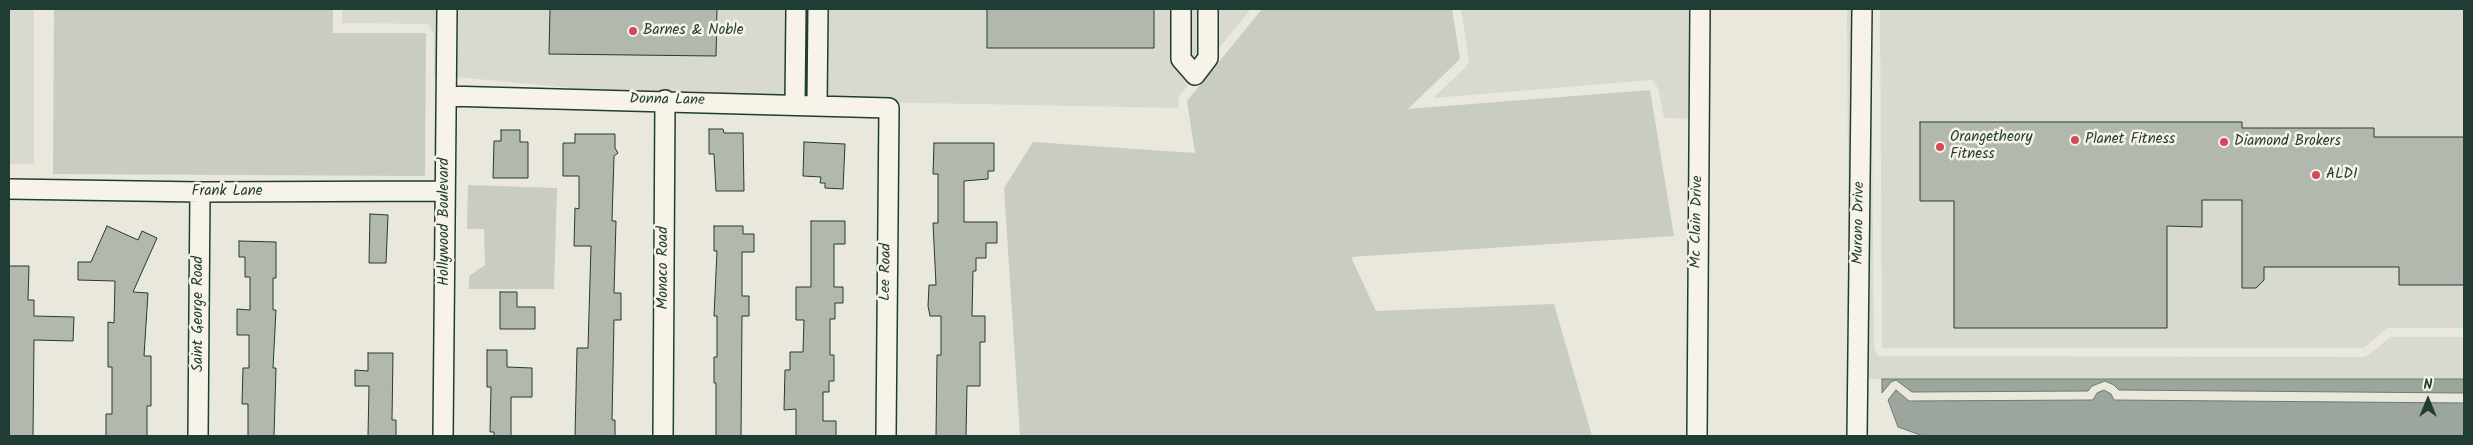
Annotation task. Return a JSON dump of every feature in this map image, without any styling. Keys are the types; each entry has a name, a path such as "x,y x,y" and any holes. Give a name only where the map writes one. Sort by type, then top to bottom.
{"street":[{"name":"Hollywood Boulevard","path":"443,436 447,9"},
{"path":"795,104 796,9"},
{"path":"818,9 818,105"},
{"path":"1181,9 1181,59 1195,75 1208,58 1208,9"},
{"name":"Mc Clain Drive","path":"1697,436 1700,9"},
{"name":"Murano Drive","path":"1857,436 1862,9"},
{"name":"Donna Lane","path":"446,96 665,100 889,108"},
{"name":"Monaco Road","path":"663,436 665,100"},
{"name":"Lee Road","path":"886,436 889,108"},
{"name":"Frank Lane","path":"9,189 200,192 444,191"},
{"name":"Saint George Road","path":"198,436 200,192"}],"shaded area":[{"path":"9,9 34,9 34,164 9,164"},
{"path":"54,9 333,9 333,33 426,33 425,176 53,174"},
{"path":"342,9 437,9 436,75 434,75 434,34 428,24 342,23"},
{"path":"457,9 1251,9 1181,94 1178,99 1179,108 656,96 456,77"},
{"path":"1262,9 1452,9 1460,59 1408,109 1650,90 1674,236 1351,257 1376,311 1554,304 1592,436 1020,436 1004,188 1033,142 1195,153 1187,101"},
{"path":"1461,9 1695,9 1694,119 1664,118 1658,88 1652,80 1433,98 1466,67 1469,61"},
{"path":"1847,9 1871,9 1874,348 1878,356 2364,357 2390,337 2464,337 2464,379 1849,379"},
{"path":"1880,9 2464,9 2464,328 2387,328 2364,348 1882,348"},
{"path":"468,185 557,188 554,289 469,289 469,276 485,265 484,229 467,229"},
{"path":"1882,379 2464,379 2464,393 2119,390 2114,385 2105,381 2092,386 2088,391 1912,392 1896,380 1891,382 1882,393"},
{"path":"1896,390 1909,401 2093,400 2097,393 2104,390 2111,394 2114,400 2464,403 2464,436 1923,436 1898,427 1888,400"}],"building":[{"name":"Barnes & Noble","path":"550,9 717,9 716,56 549,54"},
{"path":"987,9 1154,9 1154,48 987,48"},
{"path":"1920,122 2242,122 2242,128 2374,128 2374,137 2464,137 2464,285 2399,285 2399,267 2264,267 2264,280 2256,288 2242,288 2242,200 2202,200 2202,227 2167,226 2167,328 1954,328 1954,201 1920,201"},
{"path":"709,129 723,129 724,133 743,133 744,191 716,191 714,154 709,154"},
{"path":"501,130 520,130 520,142 528,142 528,178 493,178 494,141 501,141"},
{"path":"575,134 615,134 615,148 618,153 614,156 612,221 616,221 614,293 621,293 621,320 614,320 612,420 615,420 615,436 575,436 577,348 588,348 591,246 574,246 575,208 579,209 579,176 563,176 563,143 575,143"},
{"path":"804,142 845,144 843,189 825,188 825,183 820,183 821,177 803,176"},
{"path":"934,143 994,143 994,171 988,171 988,179 964,181 964,222 997,222 997,243 986,243 986,258 976,258 976,271 973,271 972,316 985,316 985,342 980,342 980,386 967,386 966,436 936,436 937,355 941,355 941,316 930,316 928,306 929,285 936,285 933,223 938,223 938,174 933,174"},
{"path":"370,214 388,215 386,263 369,263"},
{"path":"811,221 845,221 845,244 834,244 834,287 843,287 843,303 835,303 835,319 830,319 830,355 834,355 834,381 829,381 829,392 823,392 823,421 836,421 836,436 796,436 796,409 784,410 785,370 790,370 790,352 803,352 804,320 796,320 796,287 811,287"},
{"path":"107,226 138,240 142,231 157,238 133,292 148,293 144,356 151,356 151,406 147,406 147,436 106,436 106,414 112,414 112,367 108,367 108,322 114,323 115,281 78,280 78,262 91,262"},
{"path":"714,226 743,226 743,234 754,234 754,252 742,252 742,296 749,296 749,316 742,316 741,436 716,436 714,357 717,357 717,316 714,316 717,251 714,251"},
{"path":"239,241 276,242 276,278 273,278 273,310 276,310 273,368 276,368 274,436 248,436 248,404 242,404 243,368 249,368 249,335 237,335 237,309 250,310 250,277 245,277 245,257 239,257"},
{"path":"9,266 29,266 28,300 34,300 34,316 74,317 73,341 34,340 33,436 9,436"},
{"path":"500,292 517,292 517,307 535,307 535,329 500,329"},
{"path":"487,350 507,350 507,367 532,368 532,397 511,397 511,436 494,436 494,432 490,432 491,387 487,387"},
{"path":"368,353 393,353 392,420 396,420 396,436 368,436 369,386 355,386 355,370 368,371"}],"place":[{"name":"Barnes & Noble","path":"633,31"},
{"name":"Planet Fitness","path":"2075,140"},
{"name":"Diamond Brokers","path":"2224,142"},
{"name":"Orangetheory Fitness","path":"1940,147"},
{"name":"ALDI","path":"2316,175"}]}
